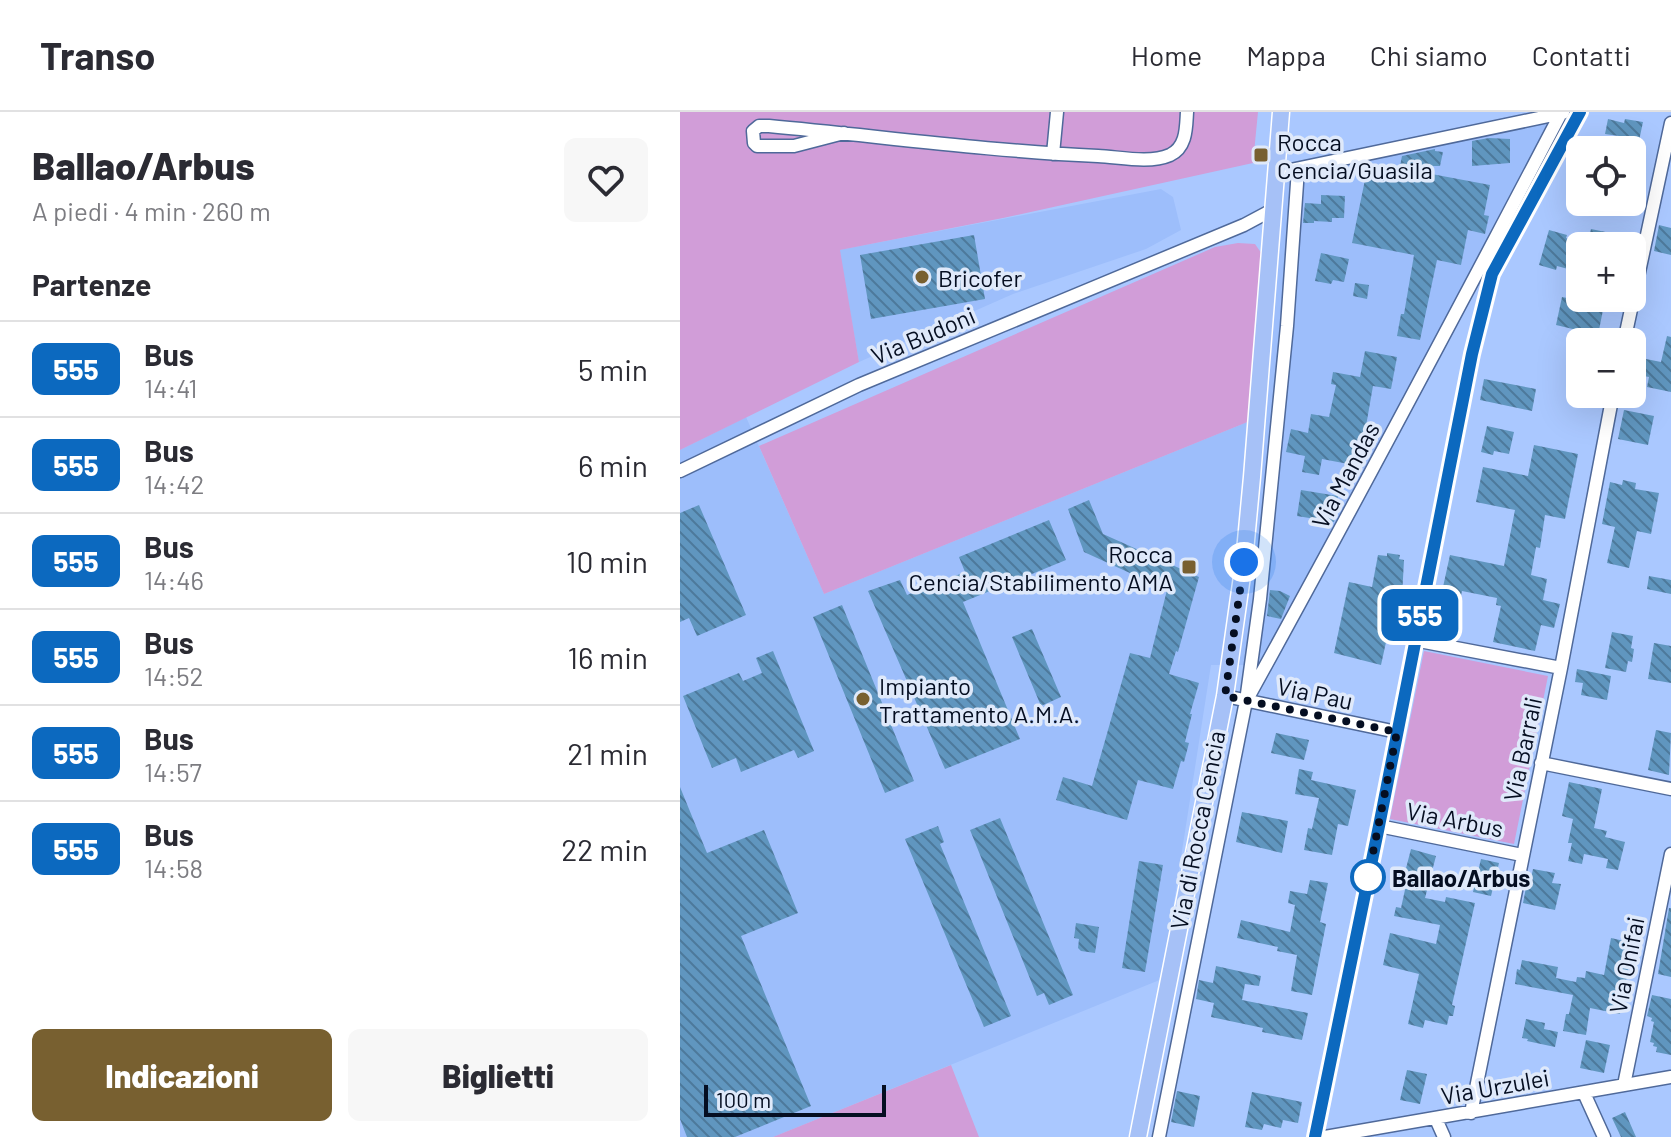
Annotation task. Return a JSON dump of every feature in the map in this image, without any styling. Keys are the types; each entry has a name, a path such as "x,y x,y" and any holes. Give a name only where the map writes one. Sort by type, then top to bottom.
{"main road":[{"name":"Via di Rocca Cencia","path":"1138,1137 1225,696 1248,526 1281,112"}],"street":[{"path":"1053,154 1057,112"},
{"path":"844,133 794,146 757,146 753,140 753,131 759,126 844,133 1053,154 1143,159 1175,152 1186,135 1187,112"},
{"path":"1276,173 1563,112"},
{"path":"1315,1137 1379,826 1486,272 1494,242 1563,112"},
{"path":"1486,272 1507,247 1580,112"},
{"path":"1627,328 1671,123"},
{"path":"1537,158 1551,165"},
{"name":"Via di Rocca Cencia","path":"1159,1137 1246,701 1271,490 1298,169"},
{"path":"1515,201 1528,208"},
{"name":"Via Budoni","path":"680,471 859,385 1244,225 1274,209"},
{"path":"1494,242 1507,247"},
{"name":"Via Mandas","path":"1246,701 1486,272"},
{"name":"Via Barrali","path":"1471,1113 1610,408"},
{"path":"1414,640 1561,668"},
{"name":"Via Pau","path":"1225,696 1397,732"},
{"path":"1541,763 1671,789"},
{"name":"Via Arbus","path":"1379,826 1522,855"},
{"path":"1198,835 1219,839"},
{"name":"Via Onifai","path":"1624,1085 1671,854"},
{"name":"Via Urzulei","path":"1325,1137 1671,1077"},
{"path":"1584,1093 1604,1137"},
{"path":"1436,1119 1444,1137"}],"shaded area":[{"path":"680,112 1258,112 1253,163 840,250 859,362 680,450"},
{"name":"Impianto Trattamento A.M.A.","path":"1552,118 1261,665 1211,665 1162,979 773,1137 680,1137 680,450 746,417 824,594 1250,421 1268,181"},
{"path":"1161,189 1173,197 1181,230 1146,249 1013,294 859,362 839,250"},
{"path":"1255,244 1262,254 1250,421 824,594 759,446 1215,247"},
{"path":"1424,651 1548,676 1514,844 1390,819"},
{"path":"951,1065 979,1137 773,1137"}],"building":[{"path":"1608,119 1624,123 1625,119 1643,122 1640,136 1605,134"},
{"path":"1510,139 1510,163 1472,166 1472,141"},
{"path":"1435,149 1443,152 1440,166 1421,166 1421,172 1490,185 1484,215 1489,216 1485,234 1468,230 1461,265 1437,260 1420,340 1397,336 1414,255 1352,243 1367,170 1391,175 1393,166 1400,166 1402,156"},
{"path":"1321,195 1345,196 1344,218 1332,218 1332,222 1303,223 1305,203 1321,204"},
{"path":"1659,225 1671,228 1671,255 1654,251"},
{"path":"1549,230 1566,235 1566,268 1557,266 1556,270 1539,265"},
{"name":"Bricofer","path":"974,235 985,299 871,319 860,255"},
{"path":"1321,253 1349,259 1344,282 1333,280 1331,284 1315,281"},
{"path":"1355,283 1369,285 1367,299 1353,296"},
{"path":"1562,297 1566,298 1566,312 1603,312 1599,328 1556,325"},
{"path":"1667,336 1671,337 1671,392 1647,387 1646,359 1661,362"},
{"path":"1365,351 1397,357 1391,389 1373,386 1359,466 1322,459 1319,475 1302,472 1305,456 1286,452 1291,429 1308,433 1311,414 1329,417 1336,385 1331,384 1333,372 1360,377"},
{"path":"1484,379 1536,389 1532,411 1480,400"},
{"path":"1624,410 1654,416 1648,445 1618,439"},
{"path":"1487,426 1514,432 1509,454 1481,452"},
{"path":"1534,445 1578,454 1565,519 1545,515 1540,548 1536,547 1531,575 1547,579 1543,600 1560,604 1554,628 1541,625 1535,651 1493,642 1501,606 1496,605 1497,598 1462,591 1454,628 1439,625 1450,555 1504,566 1515,510 1476,502 1483,467 1528,476"},
{"path":"1623,480 1636,483 1635,489 1659,493 1651,534 1637,531 1629,568 1607,563 1615,527 1602,524 1610,482 1622,485"},
{"path":"1301,490 1338,496 1334,522 1297,516"},
{"path":"1089,500 1103,534 1199,577 1169,674 1199,683 1190,714 1185,742 1189,743 1184,762 1181,761 1173,789 1138,780 1127,820 1056,800 1063,777 1092,786 1130,653 1150,658 1167,590 1084,552 1068,509"},
{"path":"699,505 746,615 697,636 689,618 680,622 680,513"},
{"path":"1049,520 1066,560 963,602 1020,739 945,769 868,591 900,580 907,595 965,572 959,557"},
{"path":"1387,553 1400,555 1399,559 1404,560 1402,597 1396,625 1390,624 1381,665 1334,653 1349,582 1372,587 1378,555 1387,556"},
{"path":"1649,576 1671,580 1671,594 1647,589"},
{"path":"1270,590 1290,596 1281,619 1267,616"},
{"name":"Impianto Trattamento A.M.A.","path":"842,605 914,781 885,793 813,617"},
{"path":"1032,629 1061,697 1041,706 1012,637"},
{"path":"1612,632 1633,636 1632,662 1628,661 1626,672 1605,668"},
{"path":"1654,643 1671,646 1671,683 1648,679"},
{"path":"773,651 814,751 798,758 794,750 741,772 736,758 712,768 683,696 739,673 743,681 762,673 756,658"},
{"path":"1577,669 1611,676 1607,700 1581,695 1583,683 1575,682"},
{"path":"1656,730 1671,733 1669,775 1648,770"},
{"path":"1276,733 1309,740 1304,760 1271,753"},
{"path":"1299,769 1313,772 1311,780 1356,790 1348,826 1338,824 1332,855 1304,850 1319,798 1295,794"},
{"path":"1569,782 1602,789 1594,828 1607,831 1605,837 1625,842 1618,870 1606,868 1608,859 1584,854 1582,864 1568,861 1573,819 1562,816"},
{"path":"680,787 707,853 764,830 798,913 741,936 811,1106 735,1137 687,1137 680,1119"},
{"path":"1242,812 1288,821 1282,853 1236,842"},
{"path":"1000,818 1073,995 1049,1005 1044,993 1037,996 970,830"},
{"path":"938,826 944,842 940,844 1011,1016 984,1027 905,839"},
{"path":"1411,849 1436,856 1425,898 1445,902 1446,897 1475,903 1452,1005 1455,1006 1453,1016 1449,1016 1447,1025 1425,1020 1423,1028 1408,1024 1419,974 1383,965 1390,933 1436,944 1440,925 1394,916 1396,907 1401,908"},
{"path":"1481,859 1499,863 1491,896 1473,892"},
{"path":"1139,861 1163,865 1145,972 1122,968"},
{"path":"1533,869 1555,873 1552,883 1561,884 1555,910 1523,903 1528,877 1531,878"},
{"path":"1310,880 1328,883 1320,922 1326,924 1312,995 1291,991 1297,955 1277,951 1278,947 1237,938 1241,920 1290,932 1295,905 1288,903 1290,891 1307,894"},
{"path":"1671,908 1671,977 1658,974"},
{"path":"1076,923 1099,927 1095,953 1078,948 1079,939 1074,938"},
{"path":"1611,938 1633,943 1620,1014 1590,1008 1586,1035 1563,1031 1573,995 1515,984 1522,960 1558,967 1556,978 1576,982 1577,977 1585,978 1586,971 1604,975"},
{"path":"1216,966 1261,976 1259,986 1245,984 1242,1000 1308,1013 1302,1040 1211,1017 1214,1003 1196,999 1199,980 1213,983"},
{"path":"1652,995 1671,999 1671,1055 1656,1052 1657,1047 1650,1042 1654,1022 1647,1016"},
{"path":"1526,1019 1545,1023 1544,1029 1558,1032 1555,1047 1522,1038"},
{"path":"1586,1040 1610,1045 1604,1073 1580,1068"},
{"path":"1407,1070 1427,1074 1420,1104 1400,1100"},
{"path":"1177,1091 1200,1096 1194,1127 1171,1122"},
{"path":"1252,1092 1302,1102 1298,1123 1283,1120 1281,1128 1264,1124 1262,1130 1245,1127"},
{"path":"1625,1112 1636,1137 1621,1137 1612,1118"}],"bus line":[{"name":"555","path":"1315,1137 1472,354 1492,274 1580,112"}],"place":[{"name":"Rocca Cencia/Guasila","path":"1261,155"},
{"name":"Bricofer","path":"922,277"},
{"name":"Rocca Cencia/Stabilimento AMA","path":"1189,567"},
{"name":"Impianto Trattamento A.M.A.","path":"863,699"},
{"name":"Ballao/Arbus","path":"1368,877"}],"route":[{"path":"1244,562 1225,696 1397,732 1366,888 1368,877"}]}
